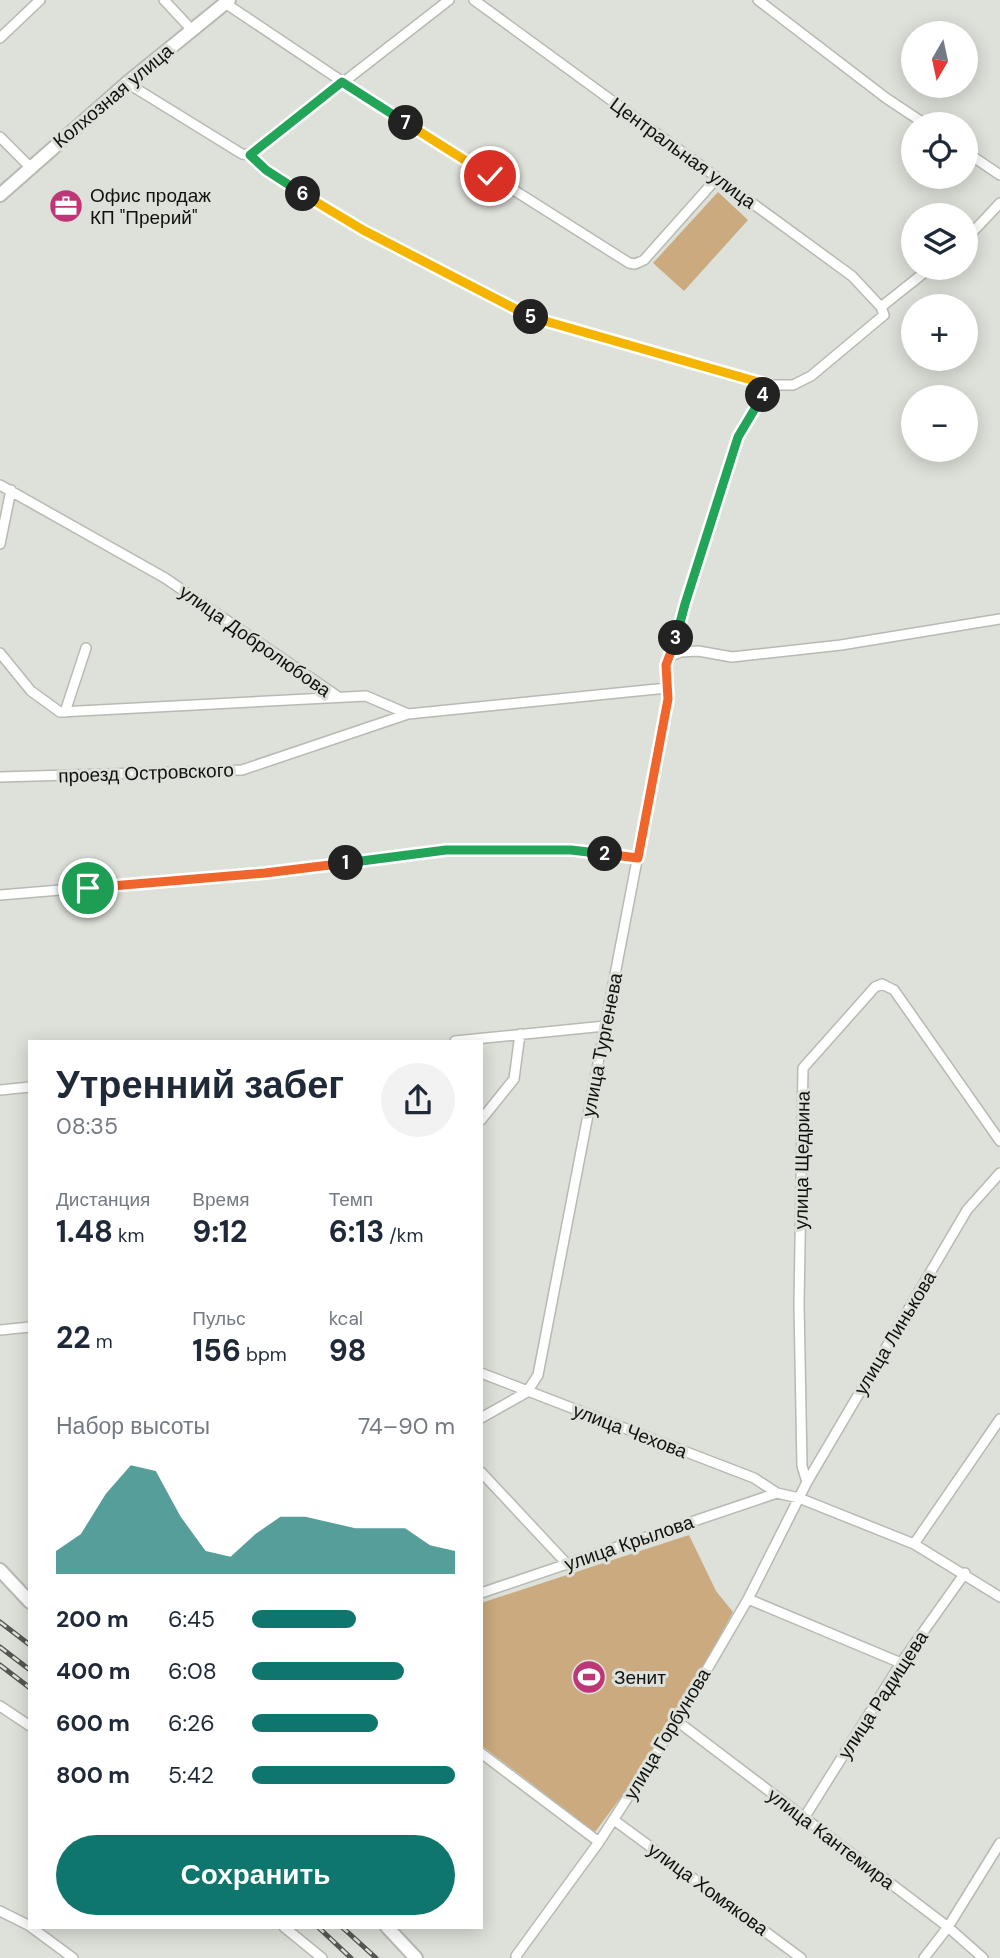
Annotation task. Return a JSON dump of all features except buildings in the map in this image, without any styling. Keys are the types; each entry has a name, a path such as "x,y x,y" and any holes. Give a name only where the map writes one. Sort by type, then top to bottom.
{"main road":[{"name":"Колхозная улица","path":"0,195 127,83 227,1"},
{"path":"0,1570 28,1600"},
{"path":"389,1929 416,1958"}],"street":[{"path":"0,38 40,0"},
{"path":"164,0 192,30"},
{"path":"250,155 449,0"},
{"name":"Центральная улица","path":"474,0 852,276 883,311"},
{"path":"758,0 906,112"},
{"path":"227,1 342,82 629,263 635,264 644,260 717,178"},
{"path":"127,83 242,154 250,155 277,178 335,214 533,318 769,385 793,384 811,376 917,280"},
{"path":"0,137 30,167"},
{"path":"978,160 1000,176"},
{"path":"978,226 1000,203"},
{"name":"улица Тургенева","path":"527,1392 538,1375 606,1026 667,691 666,665 738,437 769,385"},
{"name":"улица Добролюбова","path":"0,485 165,578 337,696"},
{"path":"0,544 11,491"},
{"path":"671,656 681,652 698,651 732,657 841,645 1000,619"},
{"path":"0,653 31,691 60,712 65,712 86,648"},
{"name":"проезд Островского","path":"0,776 242,770 408,714 667,691"},
{"path":"337,696 366,696 408,714"},
{"name":"улица Добролюбова","path":"65,712 215,703 306,701 337,696"},
{"path":"0,895 265,873 446,850 571,850 638,858"},
{"name":"улица Щедрина","path":"807,1482 802,1466 799,1304 803,1068 874,987 882,984 894,990 1000,1141"},
{"path":"464,1040 606,1026"},
{"path":"483,1118 514,1079 520,1034"},
{"path":"0,1090 28,1087"},
{"name":"улица Линькова","path":"799,1498 967,1210 1000,1173"},
{"path":"0,1330 28,1327"},
{"name":"улица Чехова","path":"483,1374 754,1478 777,1493"},
{"path":"483,1417 527,1392"},
{"path":"914,1544 1000,1419"},
{"path":"483,1474 568,1565"},
{"path":"777,1493 799,1498 914,1544 1000,1597"},
{"name":"улица Крылова","path":"483,1592 777,1493"},
{"name":"улица Горбунова","path":"517,1958 614,1820 677,1721 748,1599 799,1498"},
{"name":"улица Радищева","path":"804,1818 901,1663 965,1573"},
{"path":"748,1599 901,1663"},
{"path":"0,1706 28,1725"},
{"name":"улица Кантемира","path":"677,1721 948,1927 983,1958"},
{"path":"483,1755 599,1842"},
{"name":"улица Хомякова","path":"614,1820 801,1958"},
{"path":"924,1958 948,1927 1000,1843"},
{"path":"0,1911 28,1925"},
{"path":"34,1929 73,1958"},
{"path":"286,1929 322,1958"}],"shaded area":[{"path":"718,192 748,220 684,291 653,263"},
{"name":"Зенит","path":"689,1535 716,1591 733,1612 662,1742 595,1832 483,1747 483,1602"}],"railway":[{"path":"0,1622 28,1643"},
{"path":"0,1647 28,1668"},
{"path":"0,1665 28,1686"},
{"path":"320,1929 351,1958"},
{"path":"344,1929 376,1958"}],"place":[{"name":"Офис продаж КП \"Прерий\"","path":"66,206"},
{"name":"Зенит","path":"589,1677"}],"route":[{"path":"88,888 265,873 446,850 571,850 638,858 668,699 666,665 681,625 685,604 738,437 769,385 533,318 335,214 277,178 250,155 342,82 490,176"}]}
